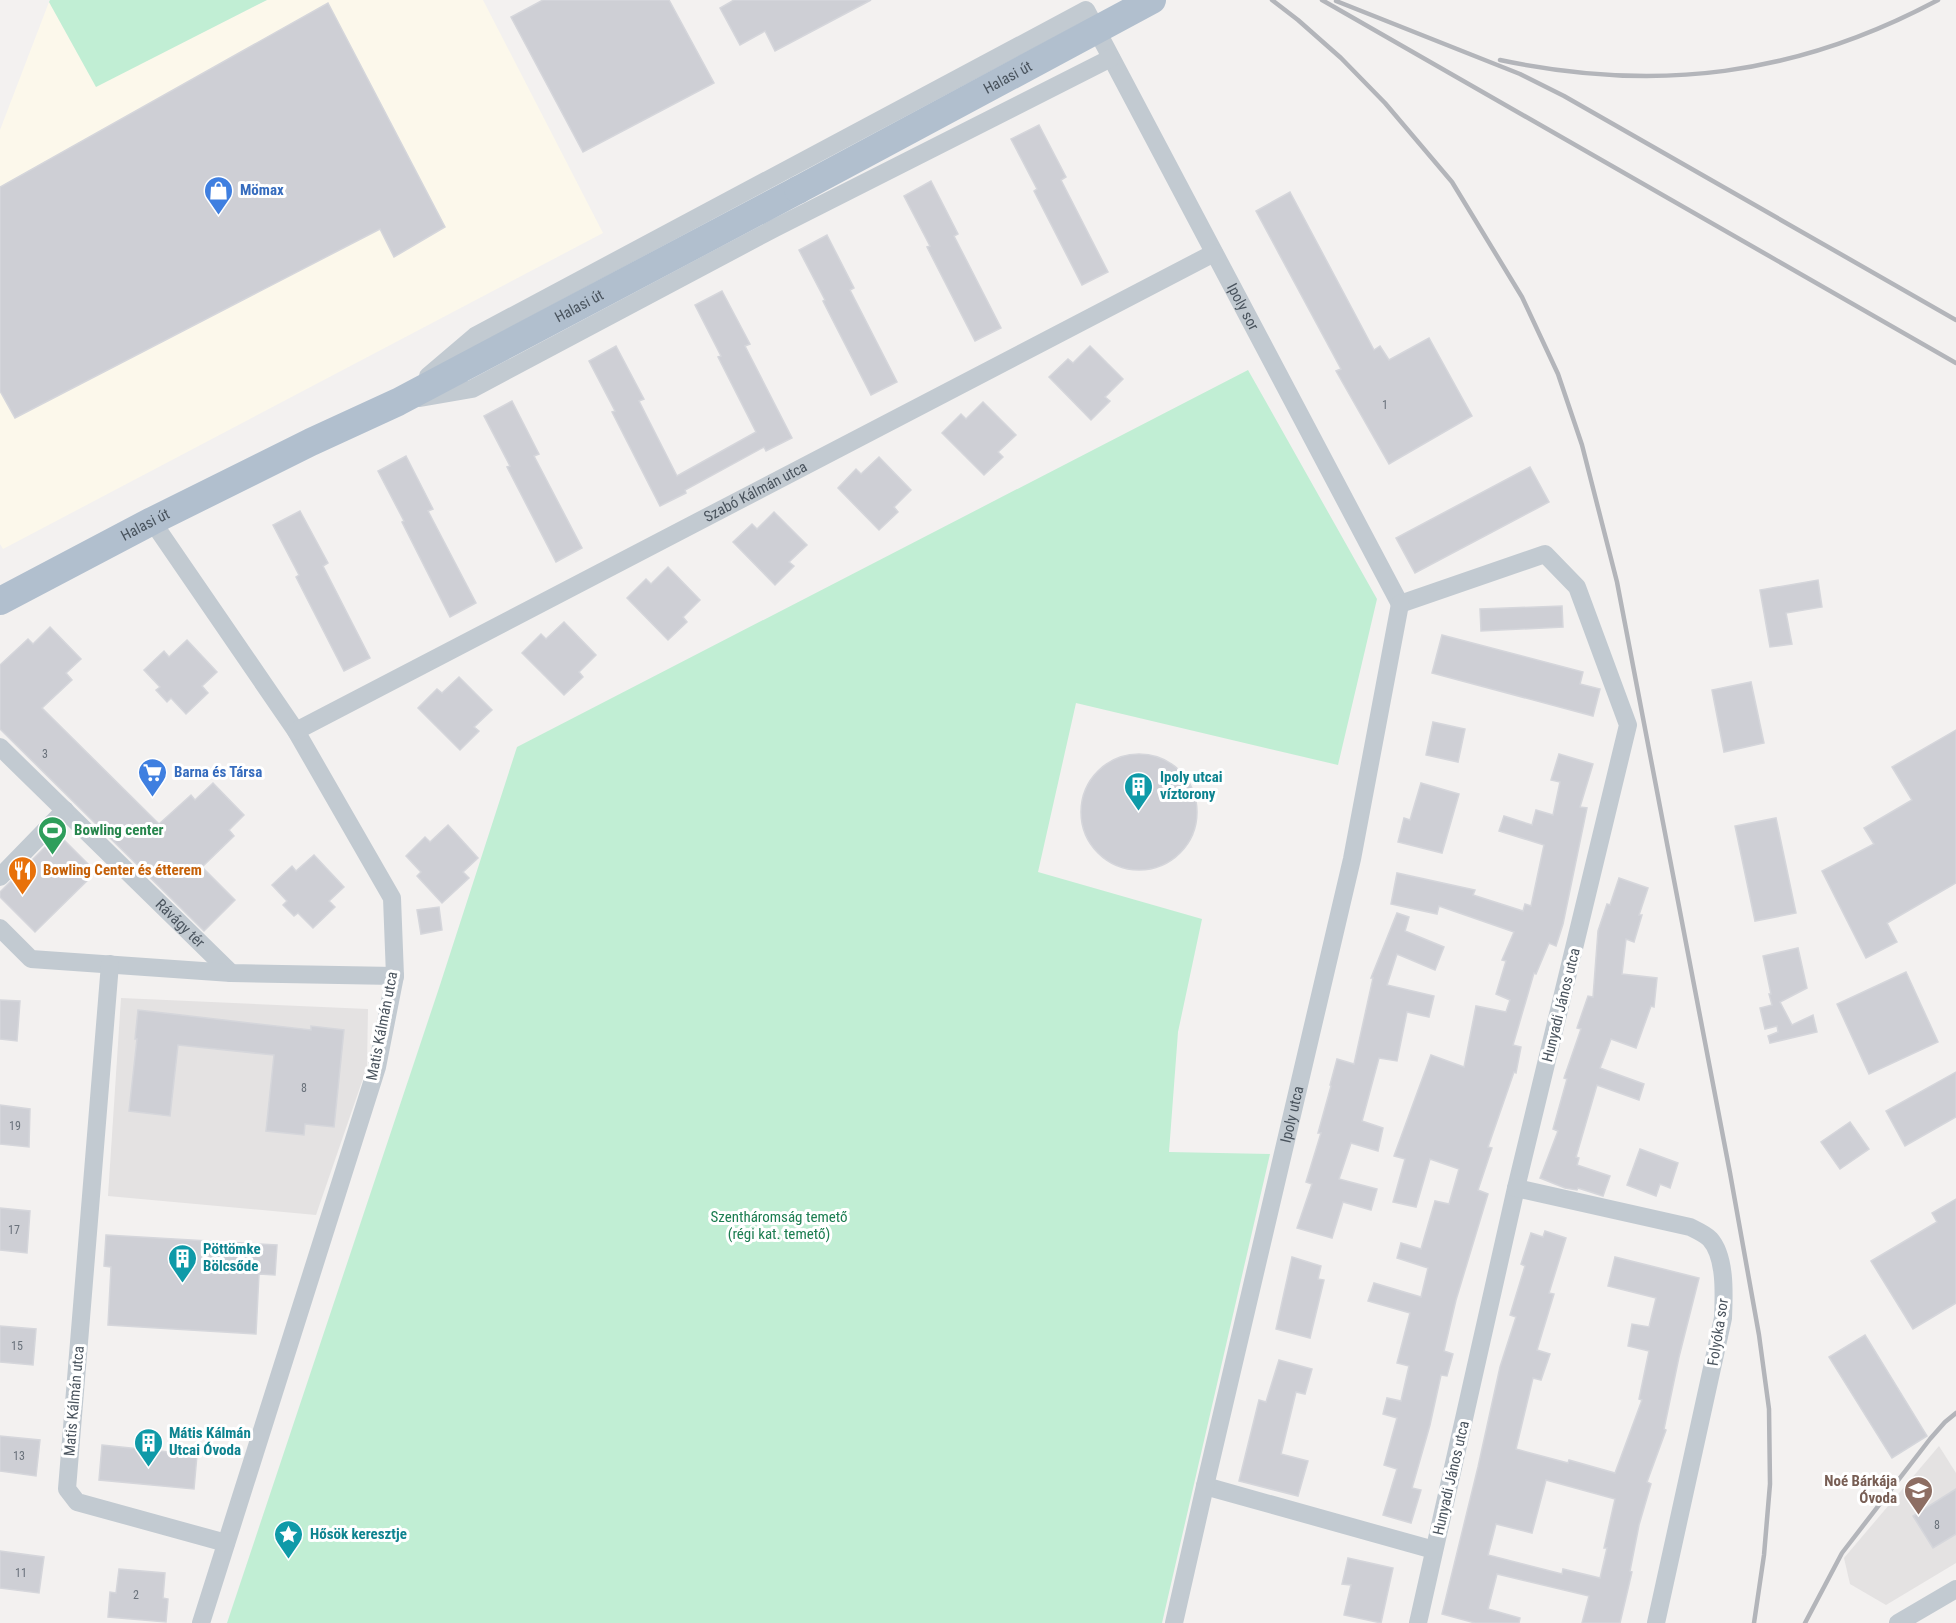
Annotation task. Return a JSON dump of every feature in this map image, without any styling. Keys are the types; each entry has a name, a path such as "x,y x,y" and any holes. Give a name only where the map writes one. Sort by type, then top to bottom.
{"main road":[{"name":"Halasi út","path":"0,601 152,521 311,442 398,402 1152,0"}],"street":[{"name":"Ipoly sor","path":"398,402 475,336 1086,10 1400,604"},
{"path":"398,402 472,390 775,228 1111,58"},
{"name":"Szabó Kálmán utca","path":"296,730 1214,253"},
{"name":"Matis Kálmán utca","path":"152,521 296,730 392,897 395,976 377,1067 201,1623"},
{"name":"Hunyadi János utca","path":"1400,604 1545,554 1577,587 1628,725 1516,1188 1418,1623"},
{"name":"Ipoly utca","path":"1174,1623 1352,859 1400,604"},
{"name":"Rávágy tér","path":"0,747 231,973"},
{"path":"0,877 65,810"},
{"path":"0,928 31,959 231,973 395,976"},
{"name":"Matis Kálmán utca","path":"110,964 67,1489 77,1502 226,1544"},
{"name":"Folyóka sor","path":"1516,1188 1690,1227 1710,1239 1718,1256 1725,1287 1723,1318 1656,1623"},
{"path":"1205,1485 1434,1550"},
{"path":"1898,1623 1956,1589"}],"shaded area":[{"path":"267,0 483,0 603,233 3,549 0,544 0,130 49,2 96,86"},
{"path":"121,998 368,1009 367,1067 316,1215 108,1196"},
{"name":"Noé Bárkája Óvoda","path":"1939,1446 1956,1473 1956,1563 1886,1605 1850,1584 1844,1558"}],"green space":[{"path":"50,0 267,0 96,87 49,2"},
{"name":"Szentháromság temető (régi kat. temető)","path":"1248,370 1377,599 1338,765 1076,703 1038,872 1202,919 1178,1032 1169,1152 1270,1154 1162,1623 227,1623 517,747"}],"building":[{"path":"543,0 669,0 714,83 583,152 511,17"},
{"path":"734,0 871,0 775,51 765,31 740,45 720,8"},
{"name":"Mömax","path":"328,3 445,227 394,257 380,229 15,418 0,391 0,187"},
{"path":"1039,125 1066,177 1061,180 1108,272 1082,285 1034,191 1037,189 1011,139"},
{"path":"931,181 958,234 954,236 1001,328 975,341 904,196"},
{"path":"1290,192 1374,350 1380,346 1389,360 1429,338 1472,416 1389,464 1336,371 1341,369 1256,211"},
{"path":"827,235 854,288 850,290 897,382 871,395 799,250"},
{"path":"722,291 750,344 745,346 792,438 766,451 764,447 660,506 589,361 616,346 644,399 639,401 677,476 756,432 695,305"},
{"path":"1090,346 1123,379 1105,397 1110,401 1091,420 1049,377 1068,359 1073,363"},
{"path":"512,401 539,454 534,456 582,548 556,562 507,467 510,466 484,416"},
{"path":"983,402 1016,435 998,452 1003,457 984,475 942,433 961,414 966,419"},
{"path":"406,456 433,509 428,511 476,603 450,617 378,471"},
{"path":"879,457 911,490 894,507 898,512 879,530 838,488 856,469 861,474"},
{"path":"1530,467 1549,502 1415,573 1396,538"},
{"path":"300,511 328,563 323,566 370,658 344,671 296,577 299,575 273,525"},
{"path":"774,512 807,545 789,562 794,566 775,585 733,542 752,524 757,529"},
{"path":"668,567 700,600 683,617 687,622 668,640 627,598 646,579 651,584"},
{"path":"1818,580 1822,607 1786,613 1792,644 1770,647 1760,590"},
{"path":"1562,606 1563,627 1481,631 1480,609"},
{"path":"564,622 596,655 579,672 583,677 564,695 522,653 541,634 546,639"},
{"path":"50,627 81,659 66,673 72,680 42,708 159,824 191,795 195,800 213,783 244,815 229,830 234,836 202,867 235,900 204,931 0,729 0,665 28,639 33,644"},
{"path":"1442,635 1583,672 1580,684 1600,689 1593,716 1432,673"},
{"path":"187,640 217,672 202,686 208,693 186,714 171,698 167,702 156,690 160,687 144,670 164,651 169,657"},
{"path":"459,677 492,710 474,727 479,731 460,750 418,708 437,689 442,693"},
{"path":"1751,682 1764,743 1724,752 1712,690"},
{"path":"1433,722 1465,729 1458,762 1426,755"},
{"path":"1956,730 1956,883 1887,923 1897,942 1866,958 1822,871 1874,844 1864,828 1912,800 1892,767"},
{"name":"Ipoly utcai víztorony","path":"1139,754 1161,759 1180,771 1192,790 1197,812 1192,834 1180,853 1161,865 1139,870 1117,865 1098,853 1086,834 1081,812 1086,790 1098,771 1117,759"},
{"path":"1559,754 1593,764 1580,807 1587,808 1563,924 1556,946 1549,943 1536,974 1534,973 1513,1045 1521,1047 1516,1073 1514,1072 1488,1147 1492,1148 1478,1190 1488,1194 1456,1300 1444,1351 1453,1354 1447,1376 1441,1375 1412,1488 1421,1490 1411,1523 1383,1515 1397,1469 1384,1465 1397,1418 1383,1414 1387,1398 1401,1401 1409,1366 1397,1363 1410,1313 1368,1301 1374,1283 1421,1297 1428,1268 1397,1258 1401,1243 1421,1249 1435,1201 1449,1204 1459,1169 1430,1159 1416,1207 1393,1202 1405,1159 1394,1156 1431,1055 1464,1067 1476,1006 1506,1012 1510,1000 1496,994 1506,961 1502,960 1514,932 1439,906 1437,914 1391,904 1397,873 1475,890 1473,895 1523,911 1525,904 1531,906 1544,845 1499,831 1504,816 1532,825 1536,810 1553,815 1560,782 1551,780"},
{"path":"1421,783 1459,794 1442,853 1398,842 1404,818 1410,820"},
{"path":"1776,818 1796,913 1755,921 1735,826"},
{"path":"448,825 478,858 463,872 469,878 442,903 417,876 421,872 406,856 425,837 430,842"},
{"path":"58,834 96,872 35,932 0,897 0,892"},
{"path":"314,855 344,887 329,901 335,907 313,928 298,913 294,916 283,905 287,901 272,885 292,866 296,871"},
{"path":"1619,878 1648,888 1639,915 1642,915 1634,942 1626,939 1622,974 1657,978 1654,1007 1651,1006 1636,1048 1611,1039 1600,1068 1644,1084 1639,1100 1597,1085 1576,1157 1579,1158 1577,1165 1610,1176 1603,1196 1578,1188 1577,1190 1565,1188 1540,1178 1558,1131 1553,1129 1567,1079 1564,1078 1581,1029 1577,1028 1588,996 1593,997 1598,931"},
{"path":"439,907 442,930 421,934 417,910"},
{"path":"1397,913 1409,917 1405,931 1444,947 1435,970 1397,954 1387,985 1434,996 1429,1017 1407,1012 1397,1061 1379,1058 1362,1121 1383,1128 1378,1151 1351,1143 1339,1179 1377,1189 1371,1210 1343,1202 1332,1238 1297,1228 1312,1184 1306,1182 1321,1133 1318,1133 1337,1059 1354,1064 1373,978 1371,978"},
{"path":"1798,948 1807,988 1780,1002 1792,1025 1813,1015 1817,1032 1770,1043 1768,1036 1778,1032 1777,1026 1765,1029 1760,1008 1772,1005 1763,956"},
{"path":"1906,972 1938,1042 1869,1074 1837,1004"},
{"path":"0,1000 20,1001 17,1041 0,1039"},
{"path":"138,1010 311,1030 311,1026 344,1030 334,1127 305,1124 304,1135 266,1131 274,1055 178,1045 170,1116 129,1111"},
{"path":"1956,1072 1956,1117 1905,1146 1886,1111"},
{"path":"0,1105 30,1109 29,1147 0,1144"},
{"path":"1850,1122 1869,1149 1840,1169 1821,1142"},
{"path":"1640,1149 1678,1163 1670,1188 1660,1184 1656,1196 1627,1185"},
{"path":"1956,1199 1956,1303 1913,1329 1871,1261 1937,1222 1932,1213"},
{"path":"0,1208 30,1211 27,1253 0,1250"},
{"path":"1545,1231 1566,1238 1549,1293 1554,1294 1537,1350 1550,1354 1541,1380 1533,1378 1516,1449 1568,1463 1569,1460 1615,1473 1642,1400 1639,1399 1649,1351 1628,1346 1632,1324 1649,1327 1656,1298 1608,1286 1615,1257 1699,1278 1679,1357 1664,1429 1666,1430 1647,1482 1651,1484 1639,1525 1630,1571 1632,1572 1620,1623 1582,1623 1589,1596 1497,1574 1488,1609 1520,1618 1519,1623 1475,1623 1442,1614 1500,1367 1516,1317 1510,1315 1525,1266 1521,1264 1531,1233 1543,1237","holes":["1546,1480 1615,1499 1600,1578 1563,1569 1562,1574 1488,1555 1496,1524 1532,1533"]},
{"name":"Pöttömke Bölcsőde","path":"106,1235 277,1245 275,1275 259,1274 256,1334 108,1325 111,1267 104,1266"},
{"path":"1292,1257 1321,1266 1318,1279 1324,1280 1310,1338 1276,1329"},
{"path":"0,1326 36,1329 33,1365 0,1362"},
{"path":"1865,1335 1927,1436 1892,1458 1829,1357"},
{"path":"1279,1360 1312,1369 1305,1394 1296,1392 1281,1454 1308,1461 1298,1496 1239,1481 1259,1400 1266,1402"},
{"path":"0,1436 40,1440 36,1476 0,1471"},
{"name":"Mátis Kálmán Utcai Óvoda","path":"102,1445 197,1455 194,1489 99,1480"},
{"path":"1956,1489 1956,1534 1933,1548 1913,1516"},
{"path":"0,1551 44,1557 39,1593 0,1588"},
{"path":"1348,1558 1393,1568 1381,1623 1344,1615 1351,1585 1342,1584"},
{"path":"119,1569 165,1573 163,1598 168,1599 166,1622 108,1617 110,1592 116,1593"}],"railway":[{"path":"1272,0 1341,58 1385,103 1452,182 1522,297 1558,374 1582,445 1617,582 1759,1335 1769,1409 1770,1484 1764,1555 1754,1623"},
{"path":"1322,0 1956,363"},
{"path":"1500,60 1558,70 1615,75 1670,76 1725,71 1778,61 1832,46 1885,26 1938,0"},
{"path":"1336,1 1520,74 1564,96 1956,320"},
{"path":"1805,1623 1842,1553 1930,1439 1956,1413"}],"place":[{"name":"Mömax","path":"219,216"},
{"name":"Barna és Társa","path":"153,798"},
{"name":"Ipoly utcai víztorony","path":"1139,812"},
{"name":"Bowling center","path":"53,856"},
{"name":"Bowling Center és étterem","path":"22,896"},
{"name":"Pöttömke Bölcsőde","path":"182,1284"},
{"name":"Mátis Kálmán Utcai Óvoda","path":"148,1468"},
{"name":"Noé Bárkája Óvoda","path":"1918,1516"},
{"name":"Hősök keresztje","path":"289,1560"}]}
